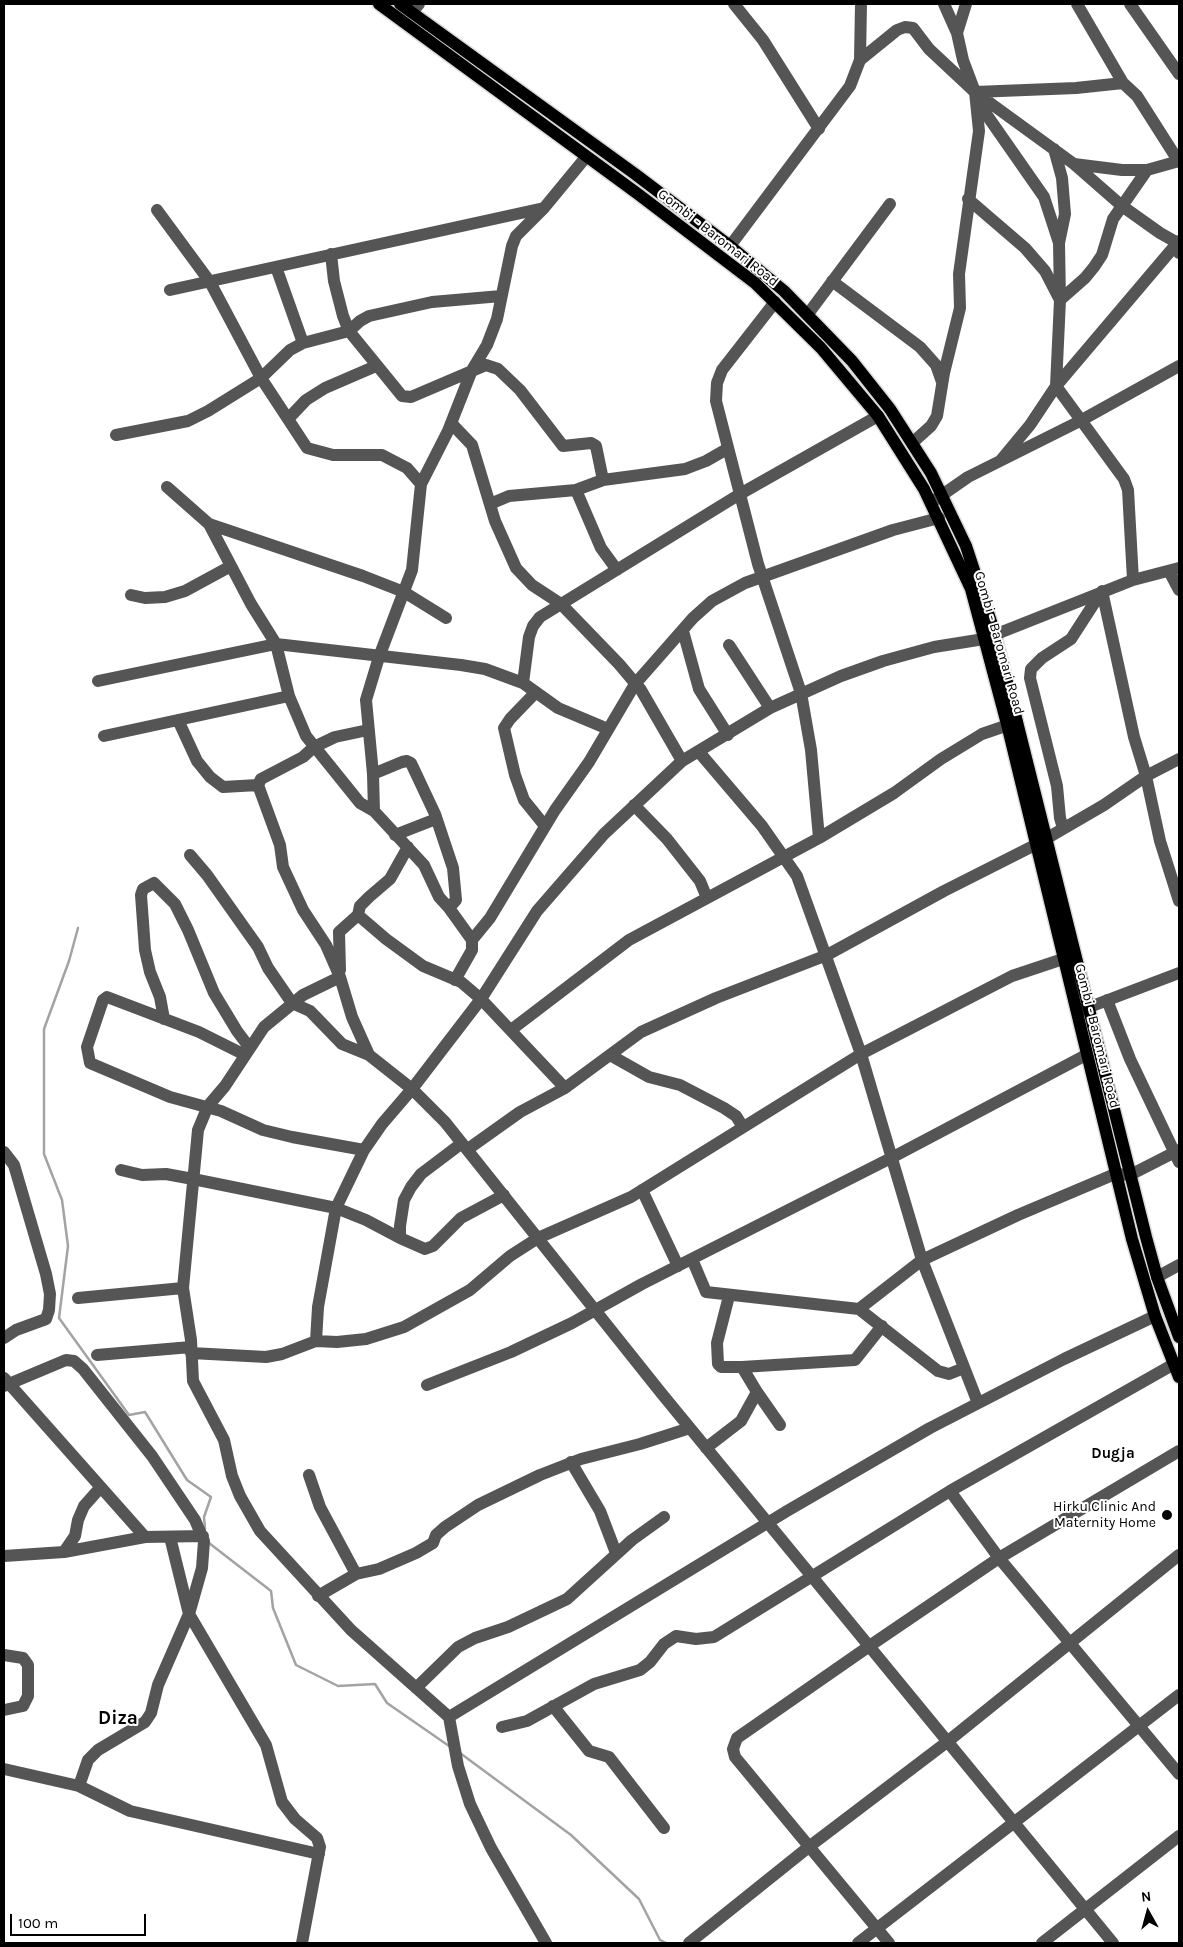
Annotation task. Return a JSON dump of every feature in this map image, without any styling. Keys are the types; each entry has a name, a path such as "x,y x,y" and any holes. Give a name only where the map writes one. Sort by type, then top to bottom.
{"main road":[{"name":"Gombi - Baromari Road","path":"379,4 755,283 821,348 878,416 902,450 932,502 971,588 990,636"},
{"name":"Gombi - Baromari Road","path":"400,4 416,8 730,246 808,314 852,361 890,409 943,494 969,552 1042,841 1089,1007 1157,1277 1179,1337"},
{"name":"Gombi - Baromari Road","path":"1042,841 1063,959 1115,1174 1155,1316 1179,1377"}],"street":[{"path":"730,246 850,86 860,60 861,4"},
{"path":"944,4 957,33 963,60 976,96 1044,197 1059,244"},
{"path":"957,33 966,4"},
{"path":"1074,164 1122,170 1146,170 1179,161 1137,96 1123,83 1077,4"},
{"path":"1130,4 1179,74"},
{"path":"737,6 763,40 819,129"},
{"path":"860,60 897,30 905,27 913,28 929,49 976,96 1054,149 1122,206 1178,245 1056,386 1030,425 1001,460"},
{"path":"976,96 1123,83"},
{"path":"912,443 931,426 937,416 942,382 960,308 959,274 968,199 978,140 976,96"},
{"path":"1054,149 1062,178 1065,214 1059,244 1060,300 1056,386 1124,479 1128,490 1133,580"},
{"path":"374,811 373,774 366,700 379,657 412,570 420,484 451,423 472,370 487,345 497,319 512,246 516,236 544,208 586,157"},
{"path":"1060,300 1085,278 1102,255 1112,219 1146,170"},
{"path":"968,199 1025,248 1045,271 1060,300"},
{"path":"808,314 890,204"},
{"path":"170,290 544,208"},
{"path":"157,210 210,282 262,378 307,448 333,455 382,455 407,468 420,484"},
{"path":"331,254 334,281 349,331 402,396 411,397 486,365 498,369 539,412 563,446 591,443 596,446 603,480"},
{"path":"276,267 303,343"},
{"path":"832,281 920,347 936,366 942,382"},
{"path":"116,436 188,421 262,378 281,357 303,343 349,331 360,320 369,316 404,307 463,298 501,296"},
{"path":"774,302 722,370 717,383 716,401 727,449 764,577 801,693 812,750 818,838"},
{"path":"288,419 306,400 325,388 376,366"},
{"path":"932,502 1001,460 1080,421 1179,366"},
{"path":"523,683 529,638 533,626 540,617 740,494 878,416"},
{"path":"451,423 472,445 495,521 516,568 532,584 562,605 636,684 682,761"},
{"path":"490,504 508,496 576,490 603,480 685,469 706,461 727,449"},
{"path":"167,487 209,524 276,644 289,696 300,724 314,747 360,803 374,811 424,865 439,897 472,940 472,950 455,980"},
{"path":"576,490 601,548 618,570"},
{"path":"472,940 490,918 545,826 589,762 636,684 684,631 693,618 712,601 731,589 893,530 939,518"},
{"path":"209,524 363,576 404,592 446,618"},
{"path":"131,595 145,598 165,597 185,591 231,566"},
{"path":"316,1341 318,1307 336,1208 364,1150 382,1124 412,1089 481,999 536,911 604,834 682,761 770,708 801,693 883,661 934,647 990,636 1102,591 1133,580 1174,570 1179,590"},
{"path":"1102,591 1134,737 1146,776 1160,841 1179,901"},
{"path":"1063,828 1060,818 1057,786 1030,678 1031,669 1042,658 1071,639 1102,591"},
{"path":"684,631 699,689 728,735"},
{"path":"98,681 276,644 485,669 523,683 558,708 608,729"},
{"path":"729,645 770,708"},
{"path":"536,692 504,728 515,774 524,800 545,826"},
{"path":"104,736 289,696"},
{"path":"178,720 198,761 210,777 223,787 258,785"},
{"path":"511,1030 629,940 818,838 894,793 954,750 982,734 1012,723"},
{"path":"368,730 344,734 314,747 303,757 261,779 258,785 280,845 282,867 303,910 326,945 340,977 352,1017 369,1055"},
{"path":"699,752 762,826 798,876 861,1054 922,1260 978,1403"},
{"path":"400,1238 404,1200 411,1187 422,1174 520,1112 565,1088 641,1032 671,1017 827,955 944,891 1042,841 1146,776 1179,759"},
{"path":"373,774 407,761 415,771 436,819 453,868 456,900 449,908"},
{"path":"634,804 667,839 700,881 707,898"},
{"path":"395,835 436,819"},
{"path":"340,977 339,932 358,915 360,906 390,879 408,847"},
{"path":"190,855 207,874 258,947 268,968 292,1003 310,1011 342,1044 369,1055 412,1089 445,1122 706,1448 812,1575 868,1647 1013,1824 1113,1943"},
{"path":"164,1019 160,997 150,972 145,950 141,895 143,888 154,883 175,904 214,993 248,1051"},
{"path":"358,915 386,940 423,966 455,980 481,999 565,1088"},
{"path":"312,923 339,932"},
{"path":"97,1355 191,1350 266,1358 316,1341 337,1342 366,1339 404,1327 470,1290 510,1256 538,1238 642,1190 861,1054 1012,976 1063,959"},
{"path":"1076,1012 1179,974"},
{"path":"340,977 316,988 292,1003 264,1027 208,1106 198,1130 183,1288 193,1381 224,1440 232,1476 240,1496 260,1531 351,1630 450,1717 458,1766 470,1804 491,1848 546,1943"},
{"path":"248,1051 108,997 103,1000 87,1047 90,1064 170,1097 208,1106 263,1130 364,1150"},
{"path":"859,1309 922,1260 1018,1215 1115,1174 1130,1175 1178,1155 1130,1060 1107,1000"},
{"path":"610,1054 649,1077 680,1085 724,1108 736,1116 743,1127"},
{"path":"426,1385 511,1352 893,1157 1086,1055"},
{"path":"4,1152 14,1165 46,1274 50,1294 49,1310 46,1319 16,1330 4,1338"},
{"path":"121,1170 142,1175 166,1174 336,1208 366,1220 425,1249 433,1246 461,1218 504,1195"},
{"path":"642,1190 678,1266"},
{"path":"692,1259 706,1292 859,1309 943,1373 964,1368"},
{"path":"1157,1277 1179,1265"},
{"path":"78,1298 183,1288"},
{"path":"729,1296 718,1343 718,1364 720,1367 855,1360 882,1326"},
{"path":"450,1717 768,1523 930,1428 1155,1316"},
{"path":"79,1786 88,1760 98,1750 145,1722 151,1713 158,1685 189,1614 202,1568 203,1536 195,1520 152,1456 83,1369 74,1361 66,1360 5,1383 145,1537"},
{"path":"502,1727 527,1721 594,1684 640,1670 650,1662 664,1644 676,1636 696,1640 714,1637 950,1491 1174,1364"},
{"path":"742,1367 780,1425"},
{"path":"706,1448 741,1420 757,1392"},
{"path":"318,1596 356,1574 379,1569 416,1553 433,1543 436,1535 445,1527 478,1505 571,1462 690,1428"},
{"path":"889,1943 735,1757 733,1749 737,1738 1000,1558 1179,1451"},
{"path":"571,1462 600,1511 616,1553"},
{"path":"310,1475 320,1506 356,1574"},
{"path":"64,1552 75,1536 78,1520 84,1506 100,1488"},
{"path":"950,1491 1000,1558 1179,1774"},
{"path":"416,1688 458,1647 475,1638 508,1627 567,1598 648,1526 664,1517"},
{"path":"4,1556 64,1552 145,1537 203,1536"},
{"path":"170,1537 189,1614 266,1745 282,1802 295,1819 317,1838 319,1854 302,1943"},
{"path":"689,1943 810,1846 946,1742 1179,1555"},
{"path":"4,1656 23,1658 28,1665 28,1696 23,1706 4,1710"},
{"path":"858,1943 1179,1695"},
{"path":"554,1706 589,1751 609,1756 664,1828"},
{"path":"4,1769 79,1786 130,1810 319,1854"},
{"path":"1042,1943 1179,1836"}],"waterway":[{"path":"78,928 69,961 44,1029 44,1154 62,1200 68,1246 59,1318 129,1415 145,1412 187,1480 211,1497 204,1517 205,1529"},
{"path":"209,1543 271,1591 273,1608 296,1665 338,1686 375,1684 387,1703 449,1746"},
{"path":"460,1753 571,1835 639,1899 660,1940 666,1943"}],"place":[{"name":"Hirku Clinic And Maternity Home","path":"1167,1515"}],"district":[{"name":"Dugja","path":"1113,1454"},
{"name":"Diza","path":"118,1719"}]}
